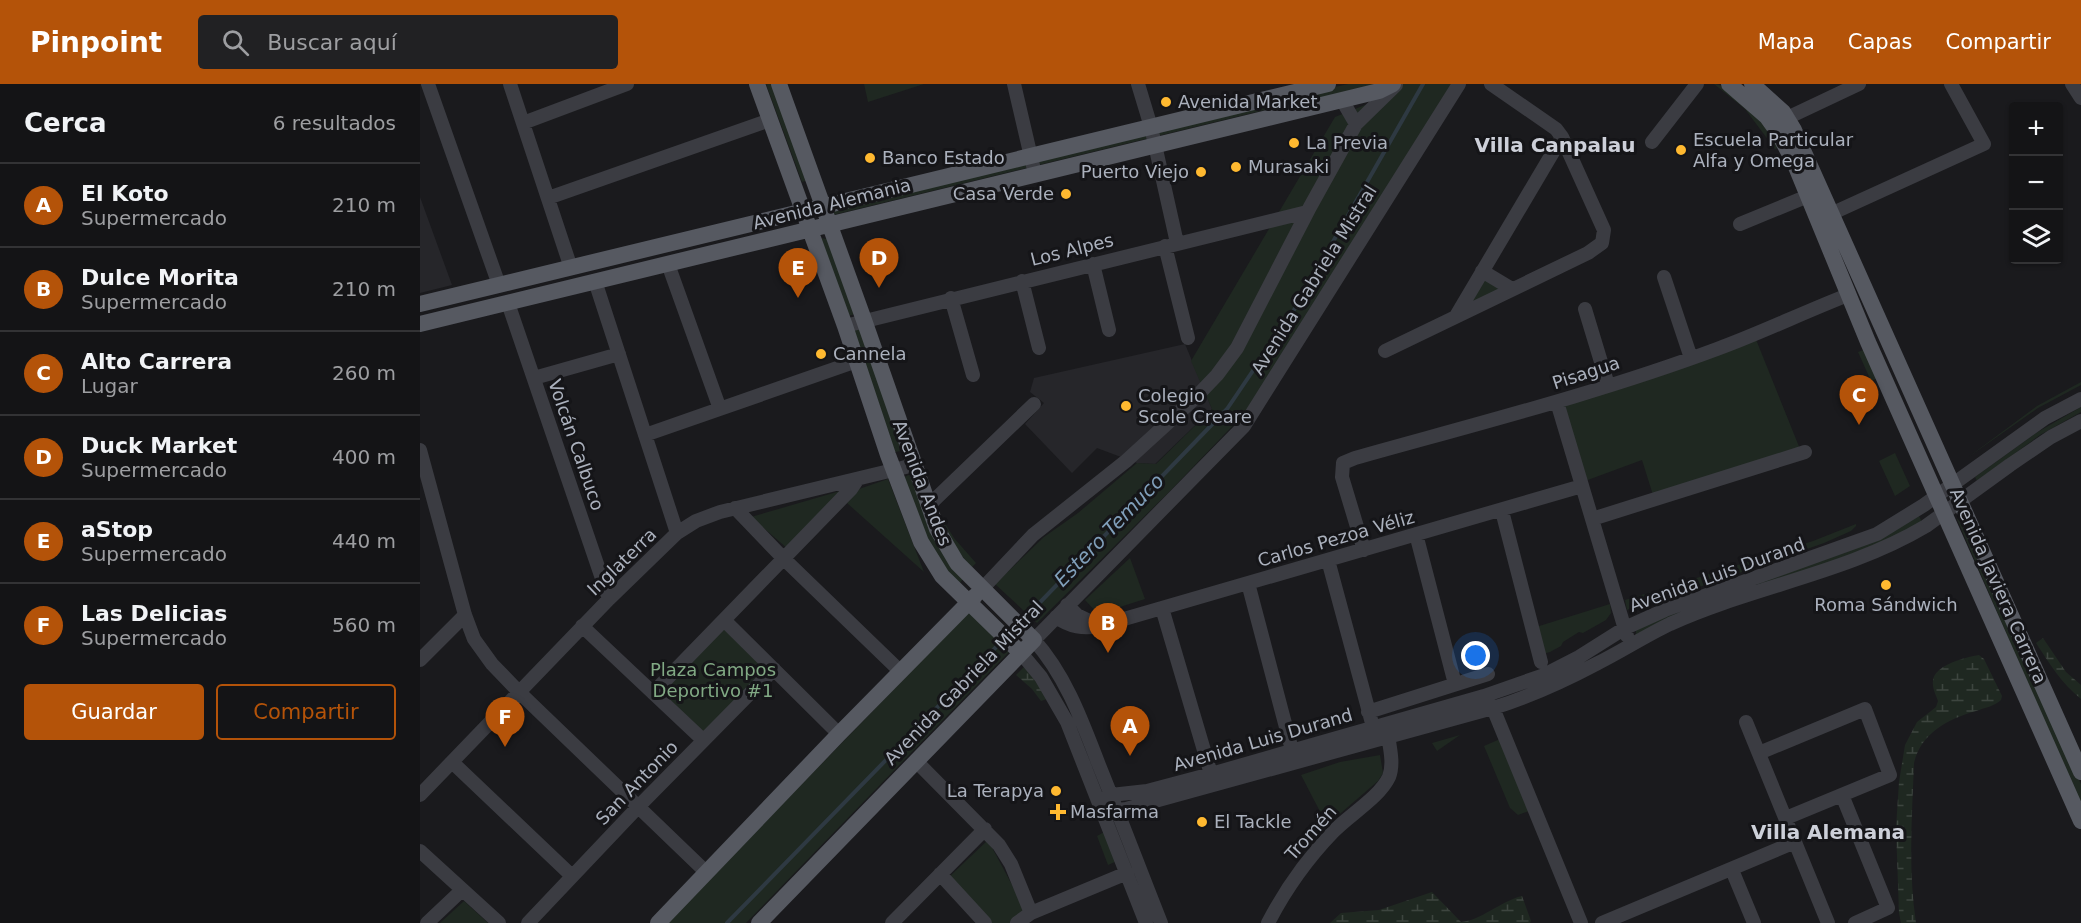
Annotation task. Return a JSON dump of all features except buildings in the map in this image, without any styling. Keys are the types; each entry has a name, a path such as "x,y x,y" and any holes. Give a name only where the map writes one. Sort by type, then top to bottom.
{"main road":[{"name":"Avenida Andes","path":"757,84 845,326 915,530 927,555 942,576 1017,649"},
{"name":"Avenida Andes","path":"779,84 937,529 957,563 1030,636"},
{"name":"Avenida Alemania","path":"420,304 1151,127 1292,88 1328,84"},
{"name":"Avenida Alemania","path":"420,324 1379,92 1394,84"},
{"name":"Avenida Javiera Carrera","path":"1730,84 1773,124 1794,162 1808,196 1824,217 1895,358 1953,483 2081,772"},
{"name":"Avenida Javiera Carrera","path":"1752,84 1787,118 1799,140 1848,294 2081,821"},
{"path":"566,288 572,268"},
{"path":"1879,366 1895,358"},
{"name":"Avenida Gabriela Mistral","path":"658,923 982,589"},
{"name":"Avenida Gabriela Mistral","path":"759,923 916,761 1030,636"}],"street":[{"path":"428,84 499,285"},
{"path":"510,84 572,268"},
{"path":"523,123 627,84"},
{"path":"1014,84 1035,174"},
{"path":"1138,84 1155,145 1188,338"},
{"name":"Avenida Gabriela Mistral","path":"982,589 1033,535 1126,461 1217,375 1237,348 1307,212 1356,124 1394,84"},
{"name":"Avenida Gabriela Mistral","path":"1030,636 1056,616 1244,426 1459,84"},
{"path":"1385,351 1588,253 1602,243 1604,230 1557,129 1491,84"},
{"path":"1652,142 1697,84"},
{"path":"1787,118 1859,84"},
{"path":"1824,217 1984,144 1951,84"},
{"path":"2072,84 2081,98"},
{"path":"1292,88 1298,110"},
{"path":"1342,100 1356,124"},
{"path":"548,198 770,120"},
{"path":"1456,316 1562,137"},
{"path":"1740,224 1808,196"},
{"name":"Los Alpes","path":"845,326 1307,212"},
{"path":"668,264 720,409"},
{"path":"1093,264 1109,330"},
{"path":"1482,271 1512,290"},
{"path":"1664,277 1691,358"},
{"path":"595,281 677,533"},
{"path":"1022,281 1039,348"},
{"name":"Pisagua","path":"1364,550 1342,477 1343,463 1557,402 1719,349 1848,294"},
{"path":"951,298 973,375"},
{"name":"Volcán Calbuco","path":"508,303 609,599"},
{"path":"1586,309 1608,385"},
{"path":"534,378 619,354"},
{"path":"645,435 857,362"},
{"name":"Avenida Luis Durand","path":"1488,702 1579,657 1625,628 1665,610 1867,539 1902,520 2045,418 2081,399"},
{"path":"1557,402 1627,639 1605,660 1579,657"},
{"path":"928,506 1034,404"},
{"name":"Avenida Luis Durand","path":"1104,802 1117,811 1488,702 1533,694 1605,660 1671,624 1882,550 1908,537 2051,437 2081,421"},
{"path":"420,450 465,615 474,639 482,652 520,693 706,872"},
{"path":"1592,519 1805,452"},
{"name":"Inglaterra","path":"420,795 609,599 677,533 706,516 914,465"},
{"path":"653,693 851,489 857,480"},
{"name":"Carlos Pezoa Véliz","path":"1056,616 1077,627 1100,626 1582,486"},
{"path":"735,508 783,558 901,672"},
{"path":"1502,511 1541,662"},
{"path":"1416,534 1455,684"},
{"name":"Tromén","path":"1268,923 1312,856 1334,831 1383,787 1390,775 1392,760 1368,712 1328,560"},
{"path":"1248,583 1292,750"},
{"path":"1067,605 1083,618 1100,626"},
{"path":"1162,608 1211,774"},
{"path":"420,660 465,615"},
{"path":"724,620 839,734"},
{"path":"582,627 703,740"},
{"name":"Avenida Andes","path":"1030,636 1055,666 1064,682 1127,873 1146,923"},
{"name":"Avenida Andes","path":"1017,649 1041,676 1060,709 1104,802"},
{"name":"San Antonio","path":"528,923 774,669"},
{"path":"1368,712 1488,674"},
{"path":"1488,702 1581,923"},
{"path":"1759,753 1864,709 1890,775 1786,818"},
{"path":"1746,722 1828,923"},
{"name":"Avenida Luis Durand","path":"1104,802 1292,750 1380,734"},
{"path":"916,761 999,845 1011,864 1031,913"},
{"path":"452,762 572,876"},
{"path":"1842,795 1888,908 1854,923"},
{"path":"1117,811 1161,923"},
{"path":"891,923 985,829"},
{"path":"1602,923 1795,842"},
{"path":"420,851 499,923"},
{"path":"1732,870 1754,923"},
{"path":"1017,923 1031,913 1127,873"},
{"path":"940,874 985,923"},
{"path":"427,923 462,890"}],"shaded area":[{"path":"420,197 452,285 420,293"},
{"name":"Colegio Scole Creare","path":"1185,344 1212,409 1155,464 1137,463 1097,448 1072,473 1025,424 1044,403 1030,392 1034,378"}],"green space":[{"path":"766,84 773,84 808,180 802,182"},
{"path":"864,84 924,84 868,102"},
{"path":"1348,84 1376,84 1301,104 1299,95"},
{"path":"1403,84 1454,84 1245,413 1037,623 995,584 1044,537 1078,513 1137,463 1156,464 1212,409 1191,361 1335,117 1395,93"},
{"path":"1714,84 1732,91 1741,99 1781,147 1775,149 1745,109"},
{"path":"1288,97 1290,104 833,215 831,209"},
{"path":"820,238 828,239 855,314 848,316"},
{"path":"1482,277 1502,289 1463,307"},
{"path":"861,324 901,451 895,452 853,327"},
{"path":"1755,337 1800,449 1653,495 1642,460 1585,481 1562,405"},
{"path":"1866,349 1878,378 1871,381 1858,352"},
{"path":"2081,382 2081,385 2038,408 1967,458 2037,406"},
{"path":"2081,407 2081,412 2040,435 1977,481 1975,477 2036,433"},
{"path":"1895,453 1910,486 1895,496 1879,461"},
{"path":"911,474 964,578 958,585 934,555 904,477"},
{"path":"888,479 924,572 847,503 859,489"},
{"path":"847,489 788,549 751,517"},
{"path":"1919,516 1922,522 1894,538 1633,638 1636,629 1667,614 1888,533"},
{"path":"941,517 954,538 976,563 972,567 953,544"},
{"path":"1960,517 2081,784 2081,807 1957,519"},
{"path":"1856,524 1851,531 1824,543 1674,596 1671,590 1681,583 1813,541"},
{"path":"1130,558 1145,599 1098,614 1085,600"},
{"path":"1661,589 1661,593 1627,610 1625,600"},
{"path":"1610,604 1611,613 1606,620 1583,633 1579,632 1563,642 1561,646 1543,654 1536,627"},
{"path":"969,612 1009,652 746,923 667,923"},
{"name":"Plaza Campos Deportivo #1","path":"724,620 774,669 703,740 653,693"},
{"path":"2043,638 2066,672 2081,685 2081,699 2062,680 2036,643"},
{"path":"1979,655 1984,659 2002,696 2001,700 1946,723 1929,735 1918,752 1914,763 1911,843 1916,923 1901,923 1896,828 1899,782 1905,745 1917,722 1936,707 1938,701 1933,681 1939,670 1951,663"},
{"path":"1024,667 1039,684 1047,699 1041,701 1032,689 1016,675"},
{"path":"1460,735 1437,751 1432,743"},
{"path":"1500,739 1529,811 1518,815 1510,808 1484,746"},
{"path":"1380,755 1383,773 1378,781 1327,825 1301,775 1340,762"},
{"path":"1106,831 1117,861 1108,865 1097,836"},
{"path":"988,840 1026,911 1013,923 991,923 949,877"},
{"path":"1432,892 1461,922 1476,918 1522,896 1531,921 1530,923 1330,923 1341,913 1379,910"},
{"path":"464,901 488,923 440,923"}],"waterway":[{"name":"Estero Temuco","path":"1021,622 1227,409 1294,310 1423,84"},
{"name":"Estero Temuco","path":"727,923 1003,640"}],"place":[{"name":"Avenida Market","path":"1166,102"},
{"name":"La Previa","path":"1294,143"},
{"name":"Escuela Particular Alfa y Omega","path":"1681,150"},
{"name":"Banco Estado","path":"870,158"},
{"name":"Murasaki","path":"1236,167"},
{"name":"Puerto Viejo","path":"1201,172"},
{"name":"Casa Verde","path":"1066,194"},
{"name":"Duck Market","path":"879,288"},
{"name":"aStop","path":"798,298"},
{"name":"Cannela","path":"821,354"},
{"name":"Colegio Scole Creare","path":"1126,406"},
{"name":"Alto Carrera","path":"1859,425"},
{"name":"Roma Sándwich","path":"1886,585"},
{"name":"Dulce Morita","path":"1108,653"},
{"name":"Las Delicias","path":"505,747"},
{"name":"El Koto","path":"1130,756"},
{"name":"La Terapya","path":"1056,791"},
{"name":"Masfarma","path":"1058,812"},
{"name":"El Tackle","path":"1202,822"}],"district":[{"name":"Villa Canpalau","path":"1555,145"},
{"name":"Villa Alemana","path":"1828,832"}]}
